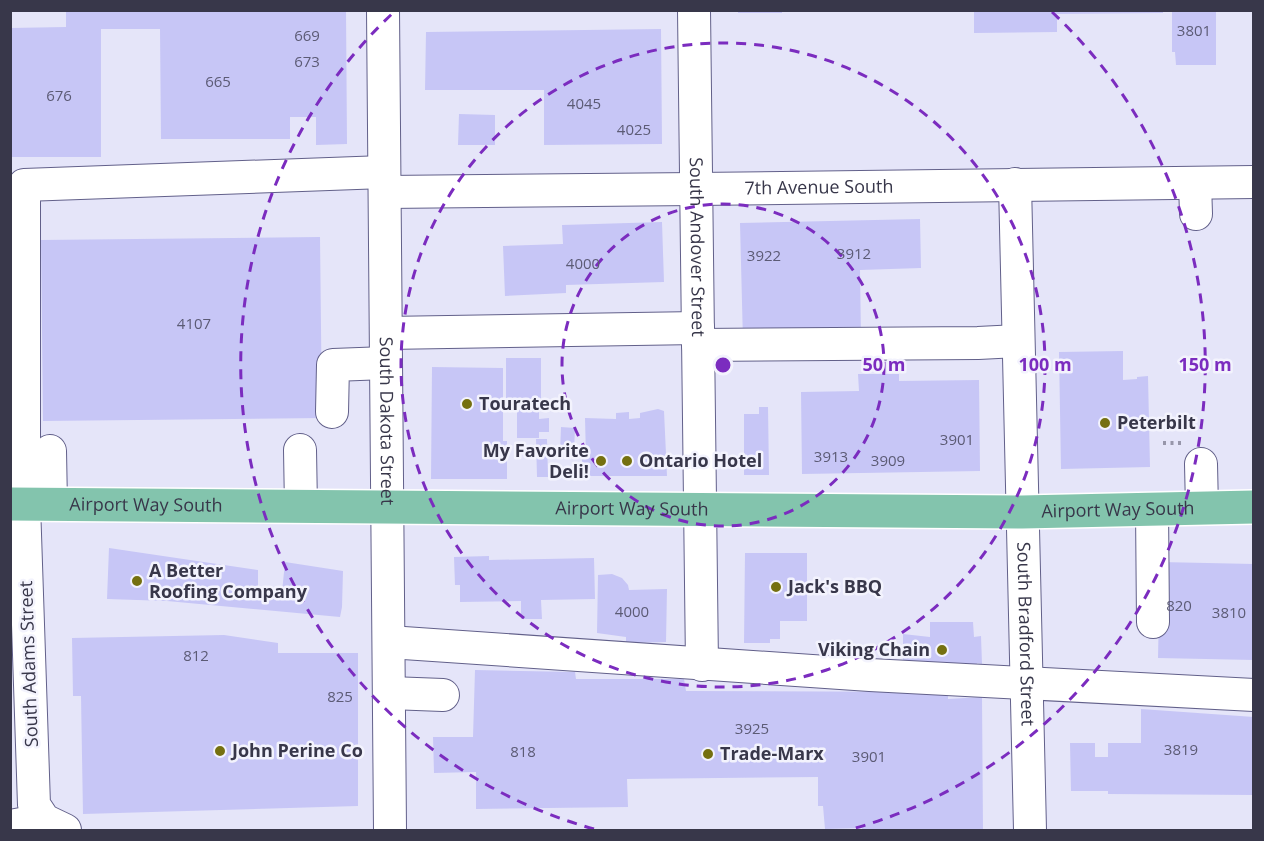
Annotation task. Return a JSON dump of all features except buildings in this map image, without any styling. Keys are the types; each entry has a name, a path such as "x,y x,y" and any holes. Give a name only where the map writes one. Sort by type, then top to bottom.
{"main road":[{"name":"Airport Way South","path":"29,504 1022,512 1254,507"}],"street":[{"name":"South Dakota Street","path":"383,10 390,831"},
{"name":"South Andover Street","path":"694,10 702,665"},
{"name":"7th Avenue South","path":"29,504 24,185 384,182 696,189 1254,182"},
{"path":"1195,183 1196,214"},
{"name":"South Bradford Street","path":"1015,184 1030,831"},
{"path":"386,333 698,336 978,343 1018,341"},
{"path":"332,411 333,365 386,363"},
{"path":"300,450 301,507"},
{"path":"29,504 50,451"},
{"path":"1191,454 1202,508"},
{"name":"South Adams Street","path":"29,504 34,805 55,825"},
{"path":"1152,509 1153,622"},
{"path":"389,642 702,665 1254,695"},
{"path":"390,693 443,695"},
{"path":"10,826 55,825"}],"path":[{"path":"1164,443 1191,454"}],"place":[{"name":"Touratech","path":"467,404"},
{"name":"Peterbilt","path":"1105,423"},
{"name":"My Favorite Deli!","path":"601,461"},
{"name":"Ontario Hotel","path":"627,461"},
{"name":"A Better Roofing Company","path":"137,581"},
{"name":"Jack's BBQ","path":"776,587"},
{"name":"Viking Chain","path":"942,650"},
{"name":"John Perine Co","path":"220,751"},
{"name":"Trade-Marx","path":"708,754"}]}
